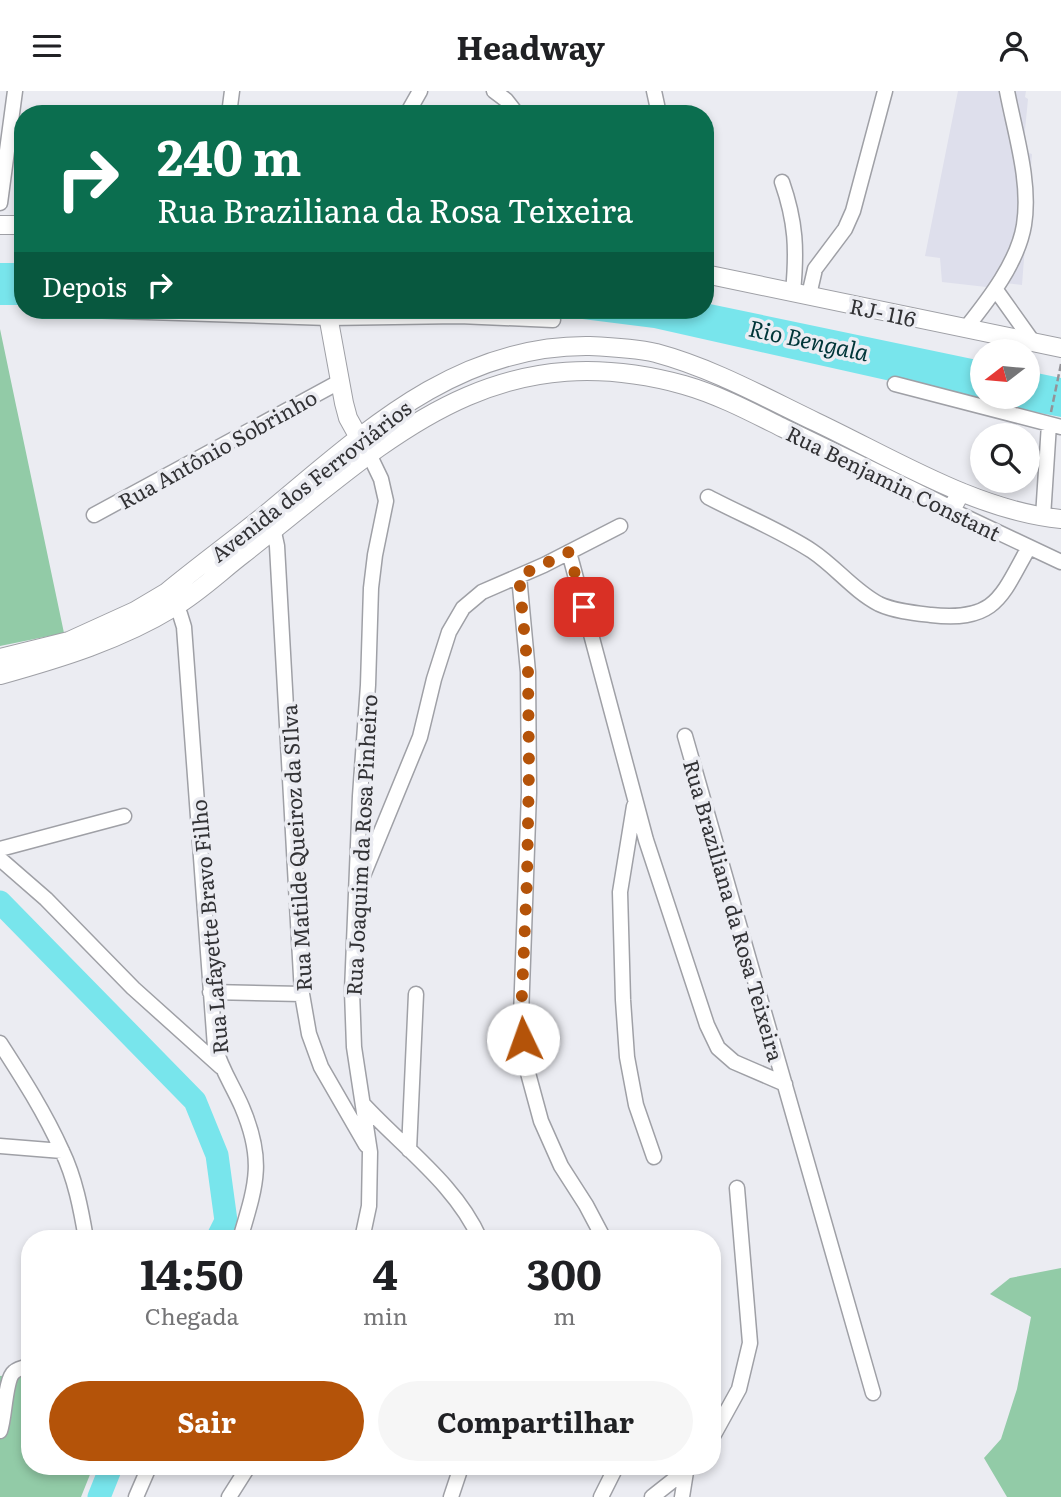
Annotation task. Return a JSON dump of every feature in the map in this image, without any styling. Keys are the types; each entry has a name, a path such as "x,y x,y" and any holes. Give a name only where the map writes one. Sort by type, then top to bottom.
{"main road":[{"name":"RJ- 116","path":"714,276 1019,339"},
{"path":"329,319 348,418 369,454"},
{"name":"RJ- 116","path":"1040,344 1061,348"},
{"name":"Avenida dos Ferroviários","path":"0,658 69,641 135,611 172,599 269,512 388,414 476,366 543,349 612,347 654,353 688,363 745,387 961,492 1003,507 1061,519"},
{"name":"Rua Benjamin Constant","path":"172,599 274,530 369,454 414,422 461,398 514,379 555,373 598,371 639,375 686,386 727,401 951,510"},
{"path":"951,510 961,492"},
{"path":"0,675 118,638 172,599"}],"street":[{"path":"0,203 15,91"},
{"path":"494,91 510,105"},
{"path":"801,294 815,269 845,229 853,211 885,91"},
{"path":"966,328 996,290 1024,227 1026,207 1023,175 1007,91"},
{"path":"782,181 796,233 801,294"},
{"path":"996,290 1031,339"},
{"path":"529,319 553,320"},
{"name":"Rua Antônio Sobrinho","path":"94,515 339,381"},
{"path":"895,384 1053,423 1042,517"},
{"name":"Rua Joaquim da Rosa Pinheiro","path":"364,1230 369,1206 370,1152 354,1047 352,991 371,588 386,501 381,479 369,454"},
{"path":"708,497 809,549 880,604 910,613 947,617 971,615 988,609 1002,597 1029,547"},
{"name":"Rua Benjamin Constant","path":"951,510 1061,562"},
{"name":"Rua Matilde Queiroz da SIlva","path":"269,512 274,530 302,994 309,1034 321,1066 370,1152"},
{"path":"356,894 420,737 449,632 463,608 482,593 620,526"},
{"name":"Rua Braziliana da Rosa Teixeira","path":"569,552 646,840 708,1025 718,1048 734,1062 785,1084"},
{"path":"519,576 528,672 529,805 521,1016 525,1062 546,1132 561,1166 599,1230"},
{"name":"Rua Lafayette Bravo Filho","path":"172,599 184,627 215,1047 249,1125 257,1165 253,1193 243,1230"},
{"name":"Rua Braziliana da Rosa Teixeira","path":"685,736 873,1393"},
{"path":"635,801 620,892 626,1057 636,1105 654,1157"},
{"path":"0,849 124,816"},
{"path":"0,859 46,899 133,988 221,1066"},
{"path":"210,992 302,994"},
{"path":"409,1150 416,994"},
{"path":"0,1043 62,1151 80,1206 84,1230"},
{"path":"364,1105 464,1210 475,1230"},
{"path":"0,1146 62,1151"},
{"path":"721,1422 739,1389 750,1343 737,1188"},
{"path":"0,1431 5,1418 9,1377 21,1369"},
{"path":"136,1497 146,1475"},
{"path":"229,1497 243,1475"},
{"path":"451,1497 458,1475"},
{"path":"601,1497 612,1475"},
{"path":"652,1497 680,1475"},
{"path":"682,1497 687,1475"}],"path":[{"path":"1053,423 1061,364"}],"shaded area":[{"path":"958,91 1026,91 1025,97 1028,99 1023,151 1032,154 1022,285 1005,283 1004,289 942,282 940,258 925,256"}],"green space":[{"path":"0,329 64,633 0,646"},
{"path":"1061,1268 1061,1497 1007,1497 984,1458 1001,1439 1017,1389 1031,1317 990,1294 1010,1278"},
{"path":"21,1374 21,1475 90,1475 81,1497 0,1497 0,1376"}],"water":[{"path":"0,263 14,263 14,305 0,305"},
{"name":"Rio Bengala","path":"714,305 970,358 970,399 654,328 582,319 714,319"},
{"path":"1040,374 1061,378 1061,417 1018,409 1040,409"}],"waterway":[{"path":"0,902 195,1101 217,1155 226,1221 222,1230"},
{"path":"99,1497 108,1475"}],"route":[{"path":"523,1039 521,1016 529,768 528,672 519,576 569,552 584,607"}]}
